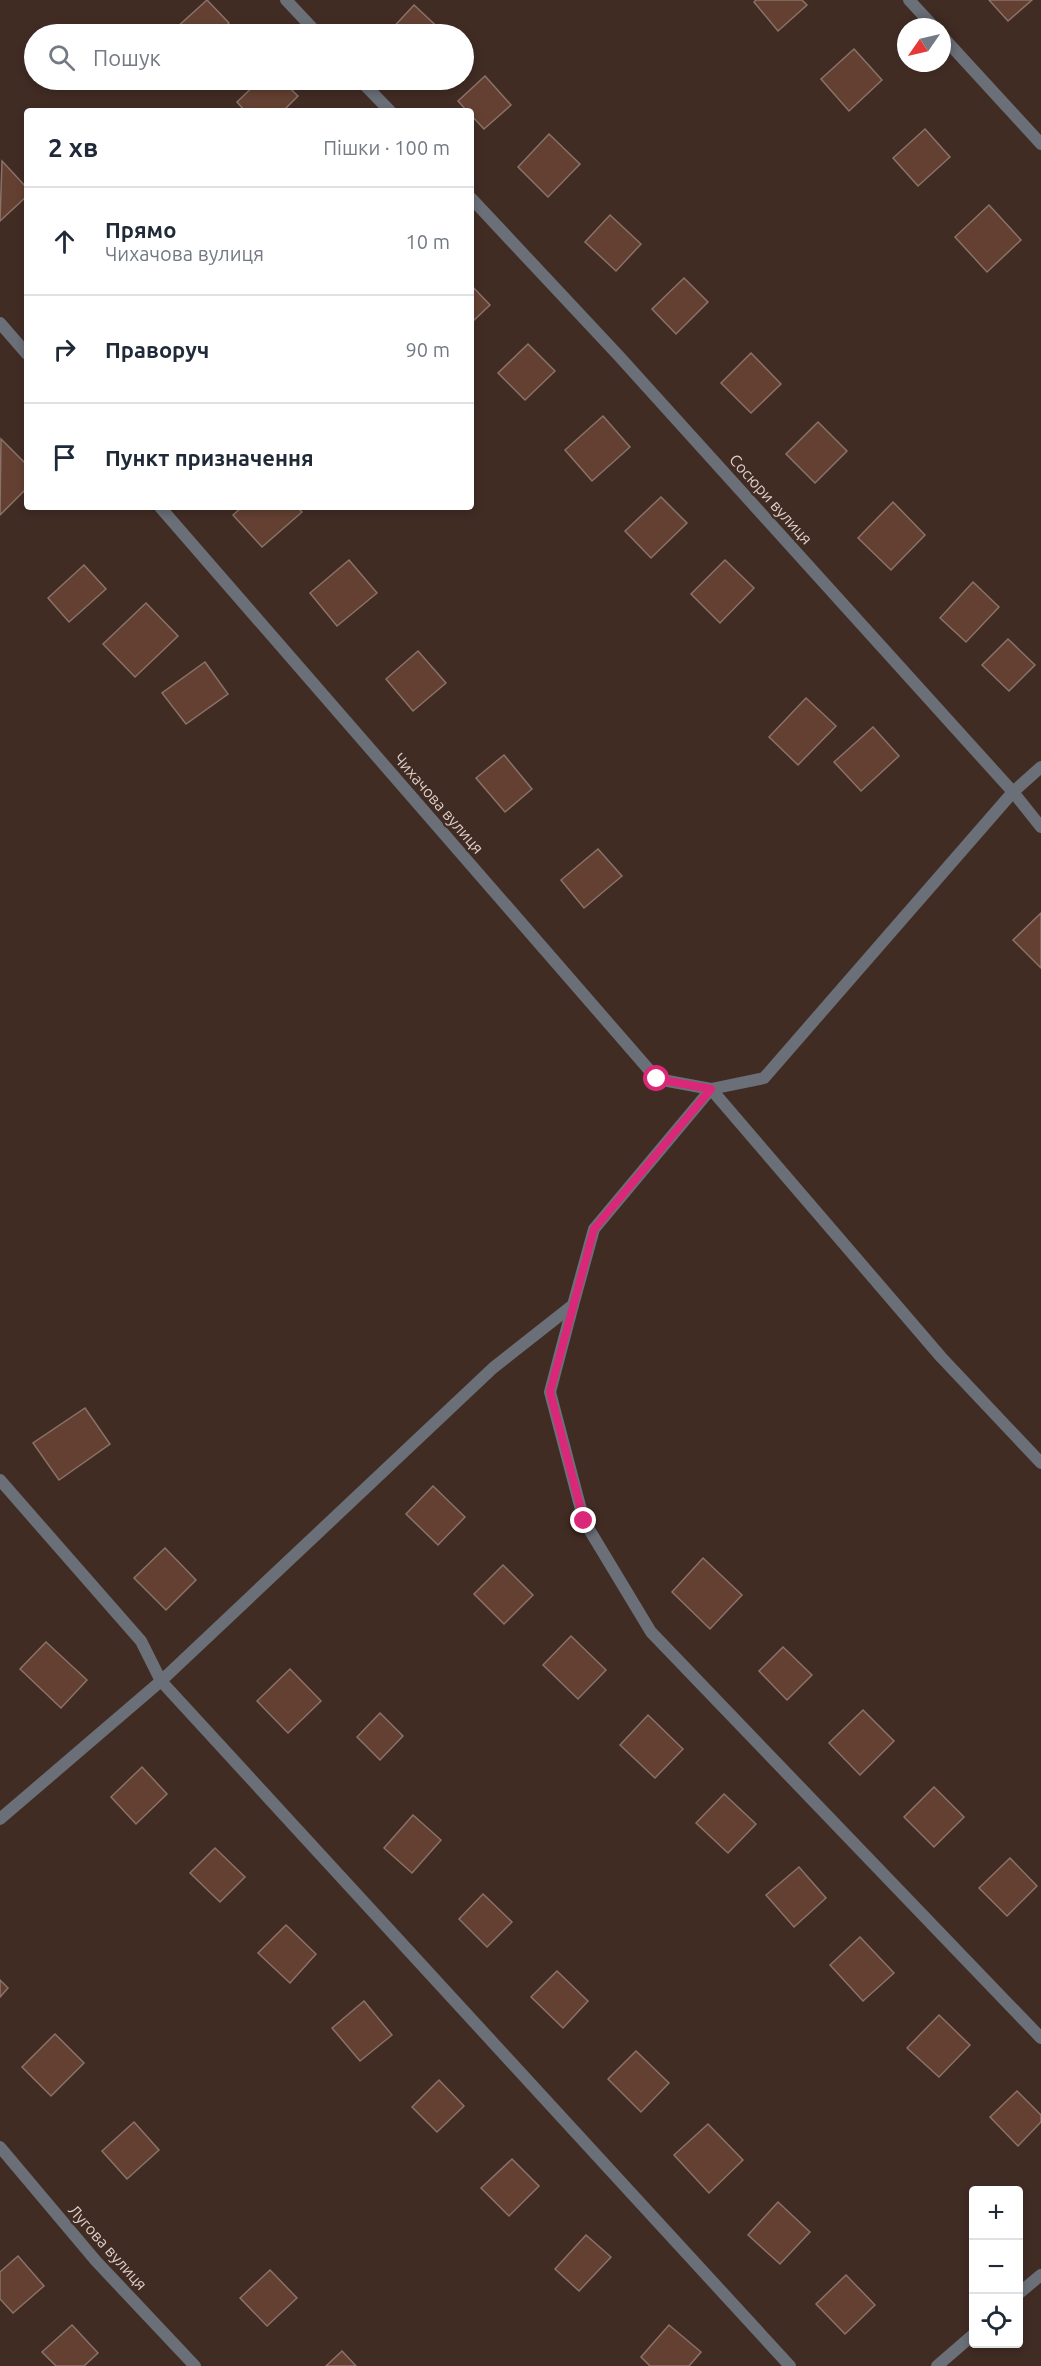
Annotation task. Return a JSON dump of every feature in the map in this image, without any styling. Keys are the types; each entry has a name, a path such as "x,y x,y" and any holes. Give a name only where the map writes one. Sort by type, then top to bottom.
{"street":[{"path":"286,0 309,24"},
{"path":"909,0 926,18"},
{"path":"951,46 1041,144"},
{"path":"370,90 387,108"},
{"name":"Сосюри вулиця","path":"474,201 618,355 1013,792 1041,827"},
{"path":"0,323 24,351"},
{"name":"Чихачова вулиця","path":"163,510 657,1079 711,1089"},
{"path":"1041,767 1013,792 764,1078 711,1089 594,1229 550,1392 584,1521 651,1632 1041,2038"},
{"path":"711,1089 941,1357 1041,1463"},
{"path":"0,1819 161,1681 493,1368 573,1305"},
{"path":"0,1480 141,1641 161,1681 790,2366"},
{"name":"Лугова вулиця","path":"0,2147 96,2260 195,2366"},
{"path":"1023,2290 1041,2275"},
{"path":"937,2366 969,2338"}],"building":[{"path":"207,0 229,23 228,24 181,24"},
{"path":"756,0 802,0 807,5 778,31 754,2"},
{"path":"989,0 1032,0 1008,21"},
{"path":"414,5 434,24 396,24"},
{"path":"854,49 882,80 849,111 821,79"},
{"path":"485,76 511,105 484,129 474,118 474,108 464,108 458,101 470,90 474,90 474,86"},
{"path":"250,90 292,90 298,96 286,108 242,108 237,102"},
{"path":"925,129 950,157 918,186 893,158"},
{"path":"549,134 580,164 548,197 518,167"},
{"path":"2,161 24,185 24,199 0,221"},
{"path":"989,205 1021,240 987,272 955,237"},
{"path":"610,215 641,244 616,271 585,242"},
{"path":"684,278 708,302 676,334 652,309"},
{"path":"474,288 490,305 474,320"},
{"path":"528,344 555,371 525,400 498,373"},
{"path":"751,353 781,384 751,413 721,383"},
{"path":"603,416 630,447 592,481 565,450"},
{"path":"818,422 847,451 815,483 786,454"},
{"path":"1,439 24,462 24,491 0,515"},
{"path":"661,497 687,523 651,558 625,531"},
{"path":"893,502 925,535 891,570 858,538"},
{"path":"239,510 300,510 302,512 262,547 233,515"},
{"path":"349,560 377,593 337,626 310,593"},
{"path":"725,560 754,588 720,623 691,594"},
{"path":"84,565 106,589 69,622 48,598"},
{"path":"973,582 999,607 966,642 940,618"},
{"path":"146,603 178,636 135,677 103,644"},
{"path":"1008,639 1035,665 1009,691 982,665"},
{"path":"418,651 446,683 413,711 386,679"},
{"path":"205,662 228,694 186,724 162,693"},
{"path":"806,698 836,726 798,765 769,737"},
{"path":"873,727 899,756 861,791 834,762"},
{"path":"504,755 532,789 505,812 476,778"},
{"path":"598,849 622,876 584,908 561,880"},
{"path":"1041,913 1041,968 1013,940"},
{"path":"85,1408 110,1444 59,1480 33,1443"},
{"path":"433,1486 465,1517 438,1545 406,1514"},
{"path":"165,1548 196,1580 166,1610 134,1578"},
{"path":"703,1558 742,1595 710,1629 672,1592"},
{"path":"503,1565 533,1595 504,1624 474,1594"},
{"path":"571,1636 606,1670 578,1699 543,1665"},
{"path":"46,1642 87,1680 61,1708 20,1669"},
{"path":"783,1647 812,1675 787,1700 759,1671"},
{"path":"290,1669 321,1701 288,1733 257,1701"},
{"path":"863,1710 894,1741 860,1775 829,1743"},
{"path":"380,1713 403,1736 380,1760 357,1737"},
{"path":"648,1715 683,1749 655,1778 620,1745"},
{"path":"142,1767 167,1794 136,1824 111,1797"},
{"path":"934,1787 964,1817 934,1847 904,1817"},
{"path":"724,1794 756,1824 728,1853 696,1823"},
{"path":"413,1815 441,1840 412,1873 384,1848"},
{"path":"215,1848 245,1877 220,1902 190,1873"},
{"path":"1010,1858 1037,1886 1007,1916 979,1888"},
{"path":"799,1867 826,1898 794,1927 766,1895"},
{"path":"483,1894 512,1922 487,1947 459,1919"},
{"path":"286,1925 316,1954 290,1983 258,1953"},
{"path":"860,1937 894,1973 863,2001 830,1965"},
{"path":"557,1971 588,2001 563,2028 531,1997"},
{"path":"0,1980 8,1988 0,1997"},
{"path":"364,2001 392,2035 360,2061 332,2028"},
{"path":"939,2015 970,2045 939,2077 907,2048"},
{"path":"55,2034 84,2063 51,2096 22,2067"},
{"path":"636,2051 669,2083 641,2112 608,2079"},
{"path":"439,2080 464,2106 437,2132 412,2107"},
{"path":"1017,2091 1041,2115 1041,2122 1018,2146 990,2117"},
{"path":"134,2122 159,2150 127,2179 102,2151"},
{"path":"708,2124 743,2160 709,2193 674,2155"},
{"path":"512,2159 539,2186 509,2216 481,2188"},
{"path":"778,2202 810,2232 780,2264 748,2235"},
{"path":"586,2235 611,2257 579,2291 555,2269"},
{"path":"18,2256 44,2286 13,2313 0,2299 0,2272"},
{"path":"270,2270 297,2298 267,2326 240,2298"},
{"path":"846,2275 875,2305 845,2334 816,2304"},
{"path":"72,2325 98,2353 84,2366 56,2366 42,2352"},
{"path":"669,2325 701,2352 689,2366 650,2366 641,2357"},
{"path":"342,2351 356,2366 326,2366"}],"route":[{"path":"584,1521 550,1392 594,1229 711,1089 657,1079"}]}
